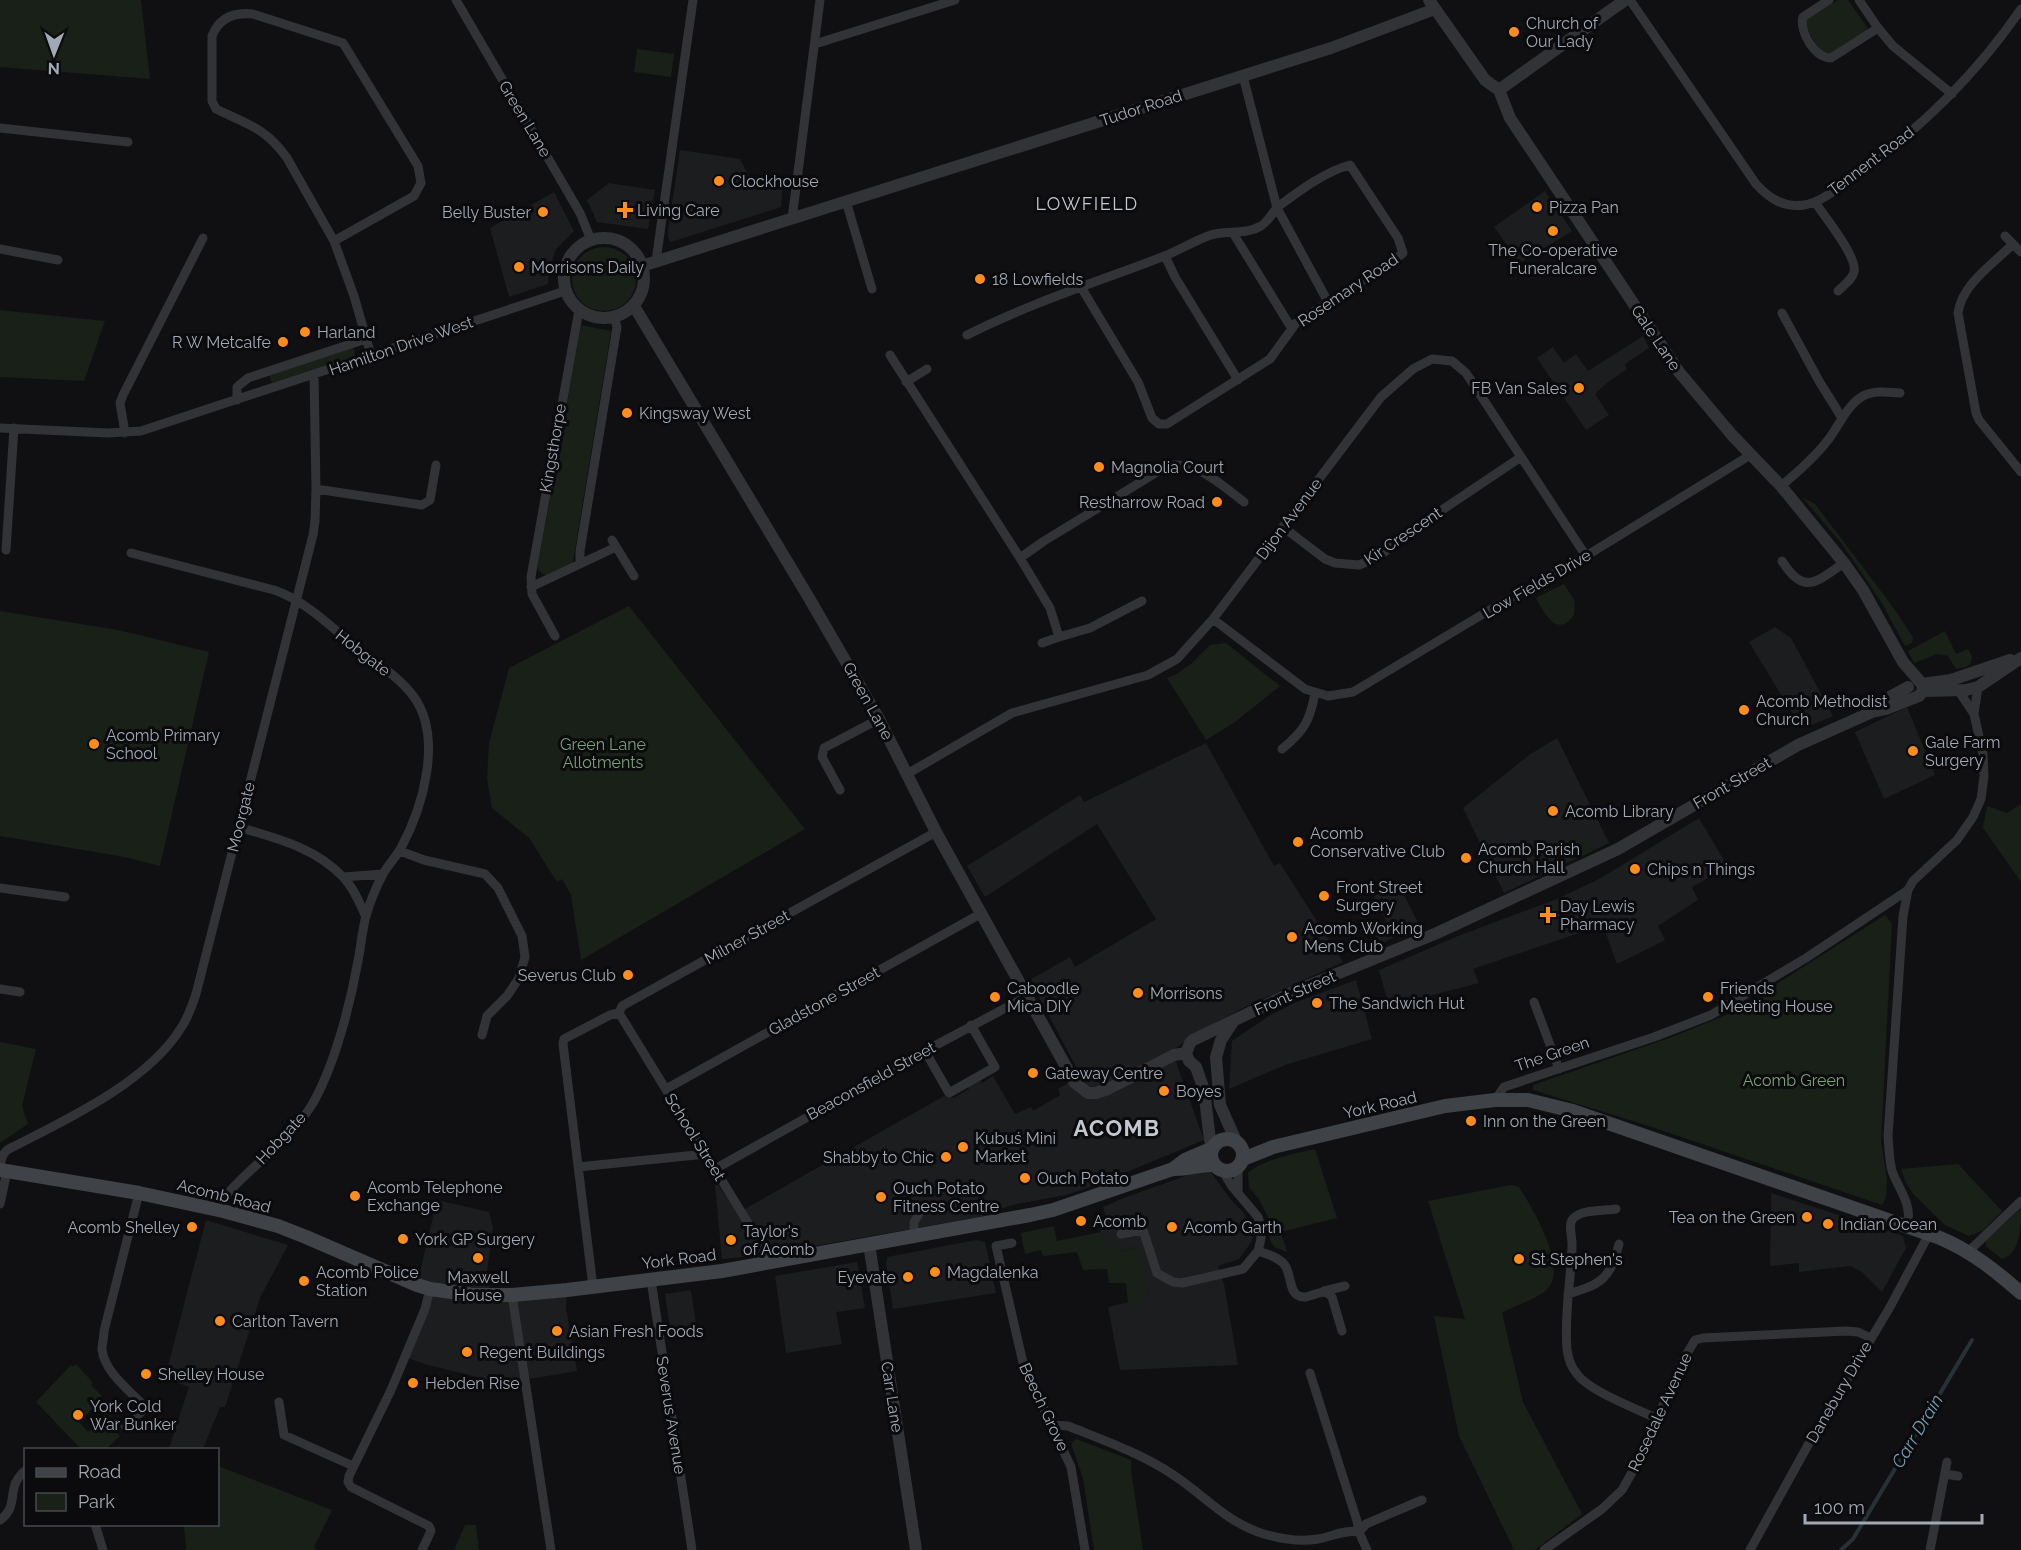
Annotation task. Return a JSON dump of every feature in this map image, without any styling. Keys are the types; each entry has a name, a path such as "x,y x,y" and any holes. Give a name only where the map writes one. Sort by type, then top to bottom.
{"main road":[{"name":"The Green","path":"1495,1100 1528,1100 1573,1111 1929,1234 1968,1252 1993,1269 2021,1293"},
{"name":"York Road","path":"1241,1163 1273,1147 1445,1106 1495,1100"},
{"path":"1222,1140 1237,1142 1243,1151 1241,1163 1230,1171 1218,1168 1211,1157 1213,1147 1222,1140"},
{"name":"York Road","path":"1237,1142 1273,1147"},
{"name":"York Road","path":"430,1289 473,1295 512,1295 722,1271 772,1262 1053,1210 1173,1169 1185,1160 1213,1147"},
{"name":"York Road","path":"1173,1169 1186,1170 1199,1166 1218,1168"},
{"name":"Acomb Road","path":"2,1168 140,1193 215,1209 278,1226 430,1289"}],"street":[{"name":"Green Lane","path":"456,0 580,213 591,240"},
{"path":"656,261 693,0"},
{"path":"792,219 820,0"},
{"path":"815,45 955,0"},
{"path":"1499,90 1625,0"},
{"name":"Tennent Road","path":"1630,0 1756,184 1767,196 1778,202 1797,205 1815,202 1905,138 1952,94 1992,50 2021,9"},
{"path":"1829,0 1803,17 1801,23 1818,54 1823,58 1831,58 1878,28"},
{"path":"1859,0 1878,28 1908,60 1952,94"},
{"name":"Tudor Road","path":"642,266 1361,38 1432,4"},
{"name":"Gale Lane","path":"1432,4 1485,80 1499,90 1510,118 1679,372 1781,486 1863,590 1904,662 1916,688"},
{"path":"334,241 414,196 421,183 418,166 343,43 253,14 228,16 215,28 212,36 213,106 216,110 257,127 278,146 334,241 354,296 371,356"},
{"path":"1244,76 1277,208 1328,302"},
{"path":"0,128 129,142"},
{"name":"Rosemary Road","path":"967,335 1024,309 1081,287 1165,256 1211,234 1233,233 1261,226 1277,208 1334,169 1350,165 1398,238 1403,253 1296,323 1269,358 1167,424 1159,424 1152,418 1138,382 1081,287"},
{"path":"846,201 872,289"},
{"path":"1815,202 1850,254 1854,265 1855,270 1852,277 1838,291"},
{"path":"1233,233 1292,329"},
{"path":"2005,236 2021,252"},
{"path":"125,433 120,404 123,395 203,238"},
{"path":"606,238 618,240 629,246 637,255 642,266 644,287 634,306 627,312 614,317 597,318 579,310 571,302 563,278 566,265 572,253 591,240 606,238"},
{"path":"2013,244 1970,286 1959,303 1958,313 1979,420 2021,472"},
{"path":"0,249 58,260"},
{"path":"1165,256 1175,277 1238,380"},
{"name":"Hamilton Drive West","path":"0,428 125,433 153,428 566,291"},
{"name":"Green Lane","path":"634,306 879,719 936,832 1075,1083 1088,1093 1096,1093 1174,1055 1186,1053"},
{"name":"Kingsthorpe","path":"531,587 546,489 579,310"},
{"path":"1782,313 1842,418"},
{"path":"580,564 580,551 617,327 614,317"},
{"name":"Hamilton Drive West","path":"237,400 237,387 248,378 366,339"},
{"path":"890,355 1050,608 1059,637"},
{"name":"Dijon Avenue","path":"908,774 1012,713 1148,675 1177,659 1213,619 1381,397 1413,369 1432,359 1452,361 1460,367 1586,556"},
{"path":"906,382 927,369"},
{"name":"Moorgate","path":"2,1168 3,1155 8,1150 91,1105 145,1068 166,1048 181,1029 196,994 315,521 314,375"},
{"path":"1781,486 1808,463 1828,441 1842,418 1862,397 1874,392 1900,393"},
{"path":"6,550 14,428"},
{"name":"Low Fields Drive","path":"1213,619 1295,683 1316,693 1341,695 1353,692 1498,605 1586,556 1752,454"},
{"name":"Kir Crescent","path":"1282,527 1335,564 1359,565 1378,556 1421,524 1521,457"},
{"path":"1020,558 1167,466 1178,463 1214,479 1244,502"},
{"path":"316,489 422,505 430,500 436,465"},
{"path":"555,636 531,587 580,564 614,543 634,576"},
{"name":"Hobgate","path":"131,553 274,590 296,600 406,688 420,709 427,733 425,780 418,811 400,851 383,874 366,917 358,962 330,1065 313,1103 289,1134 232,1187 215,1209"},
{"path":"1782,561 1791,576 1796,580 1809,583 1816,582 1844,564"},
{"path":"1042,643 1090,628 1142,601"},
{"path":"1916,688 1958,690 1978,687 2021,657"},
{"path":"1916,688 1951,680 2021,657"},
{"path":"1974,714 1978,687"},
{"name":"Front Street","path":"1198,1038 1295,991 1437,933 1618,849 1798,745 1872,711 1886,709 1916,688"},
{"path":"1958,690 1974,714"},
{"path":"1282,749 1304,728 1309,719 1316,693"},
{"name":"The Green","path":"1495,1100 1504,1087 1654,1036 1724,1008 1908,890 1913,881 1957,840 1973,817 1981,799 1984,776 1983,754 1974,714"},
{"path":"840,790 822,757 824,748 879,719"},
{"path":"238,827 302,848 343,877 366,917"},
{"name":"Milner Street","path":"578,1167 564,1039 610,1015 619,1013 622,1006 936,832"},
{"path":"400,851 424,860 485,874 498,888 522,936 525,957 519,978 507,996 487,1016 482,1035"},
{"path":"343,877 383,874"},
{"path":"0,888 65,897"},
{"path":"1907,1226 1910,1217 1909,1208 1892,1169 1888,1136 1903,916 1908,890"},
{"name":"Gladstone Street","path":"666,1089 982,913"},
{"path":"0,989 20,992"},
{"name":"Beaconsfield Street","path":"715,1169 971,1025 1028,996"},
{"path":"1534,1002 1558,1069"},
{"name":"School Street","path":"619,1013 772,1262"},
{"path":"1196,1067 1206,1067 1214,1062 1221,1040 1233,1022"},
{"path":"925,1051 949,1093 995,1067 971,1025"},
{"path":"1213,1147 1210,1140 1204,1090 1196,1067 1189,1061 1186,1053 1190,1043 1198,1038 1210,1040 1216,1054 1221,1105 1237,1142"},
{"path":"593,1287 578,1167 706,1154"},
{"path":"1238,1192 1241,1163"},
{"path":"0,1204 2,1168"},
{"path":"1121,1234 1143,1230 1157,1273 1173,1282 1182,1283 1243,1269 1258,1251 1261,1227 1258,1217 1218,1168"},
{"path":"125,1426 141,1412 142,1404 111,1371 102,1349 104,1331 140,1193"},
{"path":"1968,1252 2021,1201"},
{"path":"914,1235 914,1222 922,1209"},
{"path":"1616,1209 1586,1212 1573,1219 1570,1224 1573,1241 1572,1273 1568,1294 1567,1352 1575,1371 1588,1384 1658,1419"},
{"name":"Danebury Drive","path":"1750,1550 1929,1234"},
{"name":"Beech Grove","path":"1012,1243 996,1246 1012,1319 1024,1367 1071,1467 1085,1550"},
{"name":"Carr Lane","path":"869,1244 916,1550"},
{"path":"1568,1294 1585,1289 1605,1277 1612,1268 1619,1244"},
{"path":"1258,1251 1284,1264 1297,1296 1302,1297 1346,1286"},
{"name":"Severus Avenue","path":"651,1280 692,1550"},
{"path":"422,1550 431,1531 429,1526 351,1487 348,1482 353,1466 391,1390 425,1309 430,1289"},
{"path":"1324,1292 1329,1293 1332,1297 1342,1331"},
{"path":"512,1295 551,1550"},
{"name":"Rosedale Avenue","path":"1544,1550 1602,1509 1622,1490 1639,1460 1678,1370 1695,1340 1846,1331 1858,1332 1871,1338"},
{"path":"1310,1372 1359,1532 1367,1550"},
{"path":"279,1402 284,1435 353,1466"},
{"path":"1053,1425 1068,1426 1152,1462 1230,1518 1261,1533 1296,1540 1315,1539 1352,1530 1359,1532"},
{"path":"1930,1550 1947,1462"},
{"path":"0,1520 10,1511 15,1482 24,1471"},
{"path":"1945,1474 1958,1476"},
{"path":"1359,1532 1366,1524 1422,1500"},
{"path":"96,1526 103,1550"}],"shaded area":[{"path":"680,150 740,159 756,190 783,182 781,207 669,241 668,231"},
{"path":"609,183 655,190 648,229 597,222 587,200"},
{"path":"1545,191 1572,231 1520,263 1494,227"},
{"path":"554,192 574,231 556,249 549,269 548,284 509,297 490,228"},
{"path":"1643,336 1649,348 1625,364 1627,369 1595,394 1609,415 1586,430 1537,358 1553,347 1564,363 1576,354 1588,371"},
{"path":"1775,627 1791,638 1833,716 1802,729 1749,642"},
{"path":"1907,707 1935,775 1884,799 1855,732"},
{"path":"1557,738 1609,843 1504,893 1463,808 1529,755"},
{"path":"1206,743 1274,866 1280,863 1343,962 1247,1006 1198,1032 1172,1051 1204,1140 1066,1195 1012,1205 979,1217 764,1255 722,1259 715,1185 718,1185 738,1213 944,1096 954,1098 969,1089 967,1086 980,1078 982,1083 993,1076 1015,1114 1031,1107 1033,1111 1060,1095 1058,1089 1081,1076 1030,980 1070,957 1075,967 1156,919 1097,824 985,897 967,866 1080,795 1084,802"},
{"path":"1699,818 1728,867 1692,887 1698,900 1658,926 1665,940 1617,964 1603,925 1473,969 1479,983 1394,1005 1386,996 1379,970 1458,936 1557,899 1601,878"},
{"path":"1398,883 1418,923 1382,944 1370,928 1386,921 1374,896"},
{"path":"1356,980 1372,1039 1285,1065 1229,1089 1232,1041 1269,1016 1294,1003"},
{"path":"1210,1171 1231,1200 1244,1213 1251,1230 1252,1241 1239,1259 1218,1266 1224,1284 1238,1365 1120,1370 1108,1307 1143,1299 1148,1293 1135,1247 1118,1252 1105,1246 1097,1220 1106,1216 1103,1207 1126,1197 1197,1172"},
{"path":"1771,1193 1903,1236 1906,1248 1882,1292 1862,1272 1850,1266 1799,1272 1799,1263 1770,1266"},
{"path":"437,1200 489,1212 493,1228 487,1272 490,1294 567,1290 566,1308 577,1371 536,1378 489,1380 405,1357 430,1289 417,1285"},
{"path":"206,1220 288,1245 260,1298 225,1407 220,1407 203,1448 169,1448 189,1387 176,1382 179,1370 168,1366"},
{"path":"976,1240 985,1242 996,1293 893,1309 887,1257"},
{"path":"857,1262 865,1308 836,1312 842,1344 786,1353 775,1276"},
{"path":"691,1290 697,1331 671,1337 665,1294"}],"green space":[{"path":"0,0 141,0 150,79 0,67"},
{"path":"1838,0 1848,0 1867,27 1866,33 1828,55 1822,54 1805,26 1806,19"},
{"path":"637,49 674,54 671,77 634,72"},
{"path":"604,247 622,253 630,261 636,279 630,297 622,305 604,311 586,305 578,297 572,279 578,261 586,253"},
{"path":"0,310 105,321 84,381 0,377"},
{"path":"581,325 611,331 573,562 564,569 546,576 538,570 538,565"},
{"path":"354,349 354,356 272,383 269,375"},
{"path":"1802,497 1815,504 1893,607 1913,637 1912,643 1905,646 1880,600 1842,544"},
{"path":"1564,584 1575,601 1574,615 1562,625 1547,616 1536,598"},
{"name":"Green Lane Allotments","path":"629,606 805,829 581,960 571,895 562,879 557,882 529,838 492,808 487,779 489,743 509,668"},
{"name":"Acomb Primary School","path":"0,611 118,630 209,652 160,866 125,857 0,836"},
{"path":"1945,631 1956,654 1968,649 1972,657 1971,663 1966,667 1956,669 1948,656 1937,654 1914,663 1908,651"},
{"path":"1226,643 1280,686 1235,722 1206,740 1167,678 1191,664 1210,645"},
{"path":"2021,804 2021,882 1983,828 1987,806 2007,813"},
{"path":"1579,842 1588,843 1593,851 1566,863 1565,849"},
{"name":"Acomb Green","path":"1885,915 1892,924 1881,1142 1887,1179 1886,1197 1882,1205 1649,1126 1533,1090 1533,1085 1672,1037 1731,1013"},
{"path":"0,1042 36,1049 22,1106 28,1124 0,1143"},
{"path":"1315,1149 1337,1218 1281,1232 1287,1252 1274,1247 1270,1240 1269,1219 1260,1201 1249,1187 1248,1173 1261,1164"},
{"path":"1958,1164 2002,1211 1982,1231 1969,1236 1945,1225 1914,1195 1901,1169"},
{"path":"1511,1185 1519,1187 1545,1235 1550,1249 1554,1276 1550,1286 1541,1294 1502,1313 1523,1402 1582,1514 1535,1550 1514,1550 1459,1436 1434,1316 1465,1319 1428,1201"},
{"path":"2021,1208 2019,1238 2013,1251 2002,1259 1986,1246 1986,1241"},
{"path":"1054,1226 1057,1241 1101,1232 1105,1246 1116,1245 1118,1252 1135,1247 1148,1293 1143,1299 1128,1304 1126,1283 1109,1283 1107,1269 1083,1270 1077,1252 1043,1256 1041,1250 1025,1254 1021,1233"},
{"path":"76,1364 102,1396 80,1423 88,1432 105,1414 102,1411 111,1402 118,1409 106,1421 120,1436 107,1448 80,1448 36,1402 71,1365 73,1367"},
{"path":"1076,1439 1131,1460 1143,1550 1094,1550 1083,1478 1072,1447"},
{"path":"219,1466 332,1510 314,1547 317,1550 186,1550 184,1526 219,1526"},
{"path":"465,1525 476,1525 479,1550 454,1550"}],"waterway":[{"name":"Carr Drain","path":"1841,1550 1853,1539 1972,1340"}],"place":[{"name":"Church of Our Lady","path":"1514,32"},
{"name":"Clockhouse","path":"719,181"},
{"name":"Pizza Pan","path":"1537,207"},
{"name":"Living Care","path":"625,210"},
{"name":"Belly Buster","path":"543,212"},
{"name":"The Co-operative Funeralcare","path":"1553,231"},
{"name":"Morrisons Daily","path":"519,267"},
{"name":"18 Lowfields","path":"980,279"},
{"name":"Harland","path":"305,332"},
{"name":"R W Metcalfe","path":"283,342"},
{"name":"FB Van Sales","path":"1579,388"},
{"name":"Kingsway West","path":"627,413"},
{"name":"Magnolia Court","path":"1099,467"},
{"name":"Restharrow Road","path":"1217,502"},
{"name":"Acomb Methodist Church","path":"1744,710"},
{"name":"Acomb Primary School","path":"94,744"},
{"name":"Gale Farm Surgery","path":"1913,751"},
{"name":"Acomb Library","path":"1553,811"},
{"name":"Acomb Conservative Club","path":"1298,842"},
{"name":"Acomb Parish Church Hall","path":"1466,858"},
{"name":"Chips n Things","path":"1635,869"},
{"name":"Front Street Surgery","path":"1324,896"},
{"name":"Day Lewis Pharmacy","path":"1548,915"},
{"name":"Acomb Working Mens Club","path":"1292,937"},
{"name":"Severus Club","path":"628,975"},
{"name":"Morrisons","path":"1138,993"},
{"name":"Caboodle Mica DIY","path":"995,997"},
{"name":"Friends Meeting House","path":"1708,997"},
{"name":"The Sandwich Hut","path":"1317,1003"},
{"name":"Gateway Centre","path":"1033,1073"},
{"name":"Boyes","path":"1164,1091"},
{"name":"Inn on the Green","path":"1471,1121"},
{"name":"Kubuś Mini Market","path":"963,1147"},
{"name":"Shabby to Chic","path":"946,1157"},
{"name":"Ouch Potato","path":"1025,1178"},
{"name":"Acomb Telephone Exchange","path":"355,1196"},
{"name":"Ouch Potato Fitness Centre","path":"881,1197"},
{"name":"Tea on the Green","path":"1807,1217"},
{"name":"Acomb","path":"1081,1221"},
{"name":"Indian Ocean","path":"1828,1224"},
{"name":"Acomb Shelley","path":"192,1227"},
{"name":"Acomb Garth","path":"1172,1227"},
{"name":"York GP Surgery","path":"403,1239"},
{"name":"Taylor's of Acomb","path":"731,1240"},
{"name":"Maxwell House","path":"478,1258"},
{"name":"St Stephen's","path":"1519,1259"},
{"name":"Magdalenka","path":"935,1272"},
{"name":"Eyevate","path":"908,1277"},
{"name":"Acomb Police Station","path":"304,1281"},
{"name":"Carlton Tavern","path":"220,1321"},
{"name":"Asian Fresh Foods","path":"557,1331"},
{"name":"Regent Buildings","path":"467,1352"},
{"name":"Shelley House","path":"146,1374"},
{"name":"Hebden Rise","path":"413,1383"},
{"name":"York Cold War Bunker","path":"78,1415"}],"district":[{"name":"LOWFIELD","path":"1087,203"},
{"name":"ACOMB","path":"1117,1128"}]}
